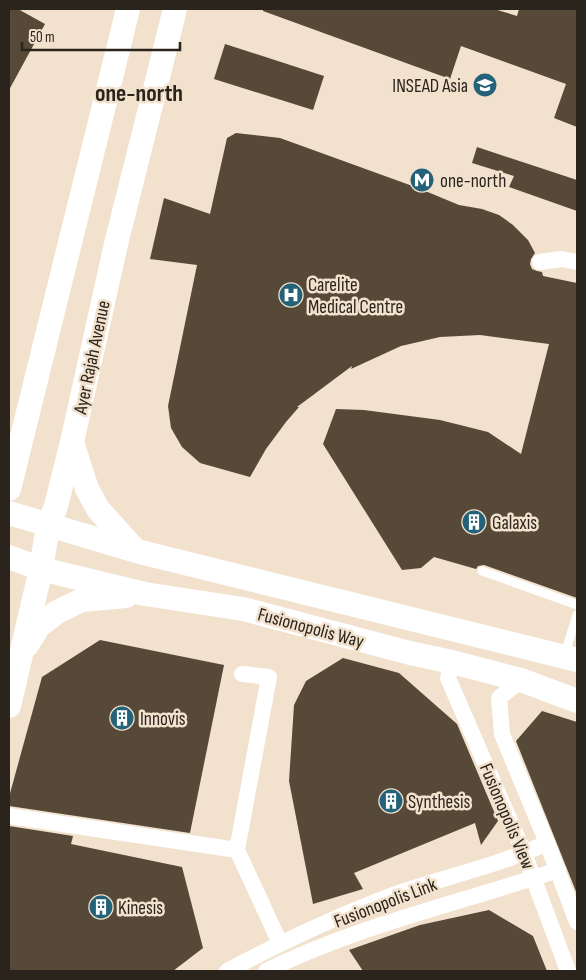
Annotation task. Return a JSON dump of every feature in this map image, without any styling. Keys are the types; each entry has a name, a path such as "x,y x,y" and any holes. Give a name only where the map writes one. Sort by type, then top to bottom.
{"street":[{"path":"10,481 128,9"},
{"name":"Ayer Rajah Avenue","path":"9,706 42,569 48,526 56,506 72,442 116,244 175,9"},
{"path":"540,262 561,259 577,262"},
{"path":"72,442 87,489 98,508 136,551"},
{"name":"Fusionopolis Way","path":"9,514 48,526 59,527 136,551 570,658"},
{"name":"Fusionopolis Way","path":"9,557 42,569 145,594 243,609 521,680 577,701"},
{"path":"21,654 39,626 57,612 82,600 145,594"},
{"name":"Fusionopolis View","path":"452,662 448,678 524,853 568,971"},
{"path":"242,674 269,677 237,850 280,943"},
{"name":"Fusionopolis View","path":"521,680 499,698 502,734 558,870 577,922"},
{"path":"9,816 237,850"},
{"name":"Fusionopolis Link","path":"227,971 280,943 393,895 524,853 547,843"},
{"name":"Fusionopolis Link","path":"266,971 301,954 347,936 558,870"}],"lane":[{"path":"482,571 577,605"},
{"path":"570,658 577,615"},
{"path":"528,797 537,804 571,890 569,900"}],"building":[{"path":"9,9 18,9 45,24 9,90"},
{"path":"263,9 494,9 517,16 519,9 577,9 577,127 554,118 566,84 461,46 450,79 263,11"},
{"path":"225,44 324,76 313,110 214,79"},
{"path":"236,133 280,138 418,188 459,205 482,209 499,215 513,225 528,240 535,253 530,264 532,269 542,272 543,276 577,283 577,598 484,565 478,566 476,569 434,557 421,568 402,570 323,444 336,409 364,410 440,420 488,432 521,454 549,344 480,335 440,337 401,346 351,369 352,366 297,407 299,407 266,449 250,477 200,463 182,447 171,428 168,406 197,265 150,259 164,198 210,214 227,138"},
{"path":"477,147 577,180 577,211 509,187 514,176 472,163"},
{"name":"Innovis","path":"100,640 224,665 190,833 9,806 9,797 42,677"},
{"name":"Synthesis","path":"343,658 399,673 457,724 498,821 481,845 475,823 354,873 363,889 313,904 289,781 294,705 306,681"},
{"path":"542,711 577,722 577,894 516,741"},
{"name":"Kinesis","path":"9,826 73,836 71,844 182,867 203,948 173,971 9,971"},
{"path":"489,910 533,936 547,971 363,971 349,950 420,925"}],"place":[{"name":"INSEAD Asia","path":"485,85"},
{"name":"one-north","path":"422,180"},
{"name":"Carelite Medical Centre","path":"291,295"},
{"name":"Galaxis","path":"474,522"},
{"name":"Innovis","path":"122,718"},
{"name":"Synthesis","path":"391,801"},
{"name":"Kinesis","path":"101,907"}],"district":[{"name":"one-north","path":"139,93"}]}
